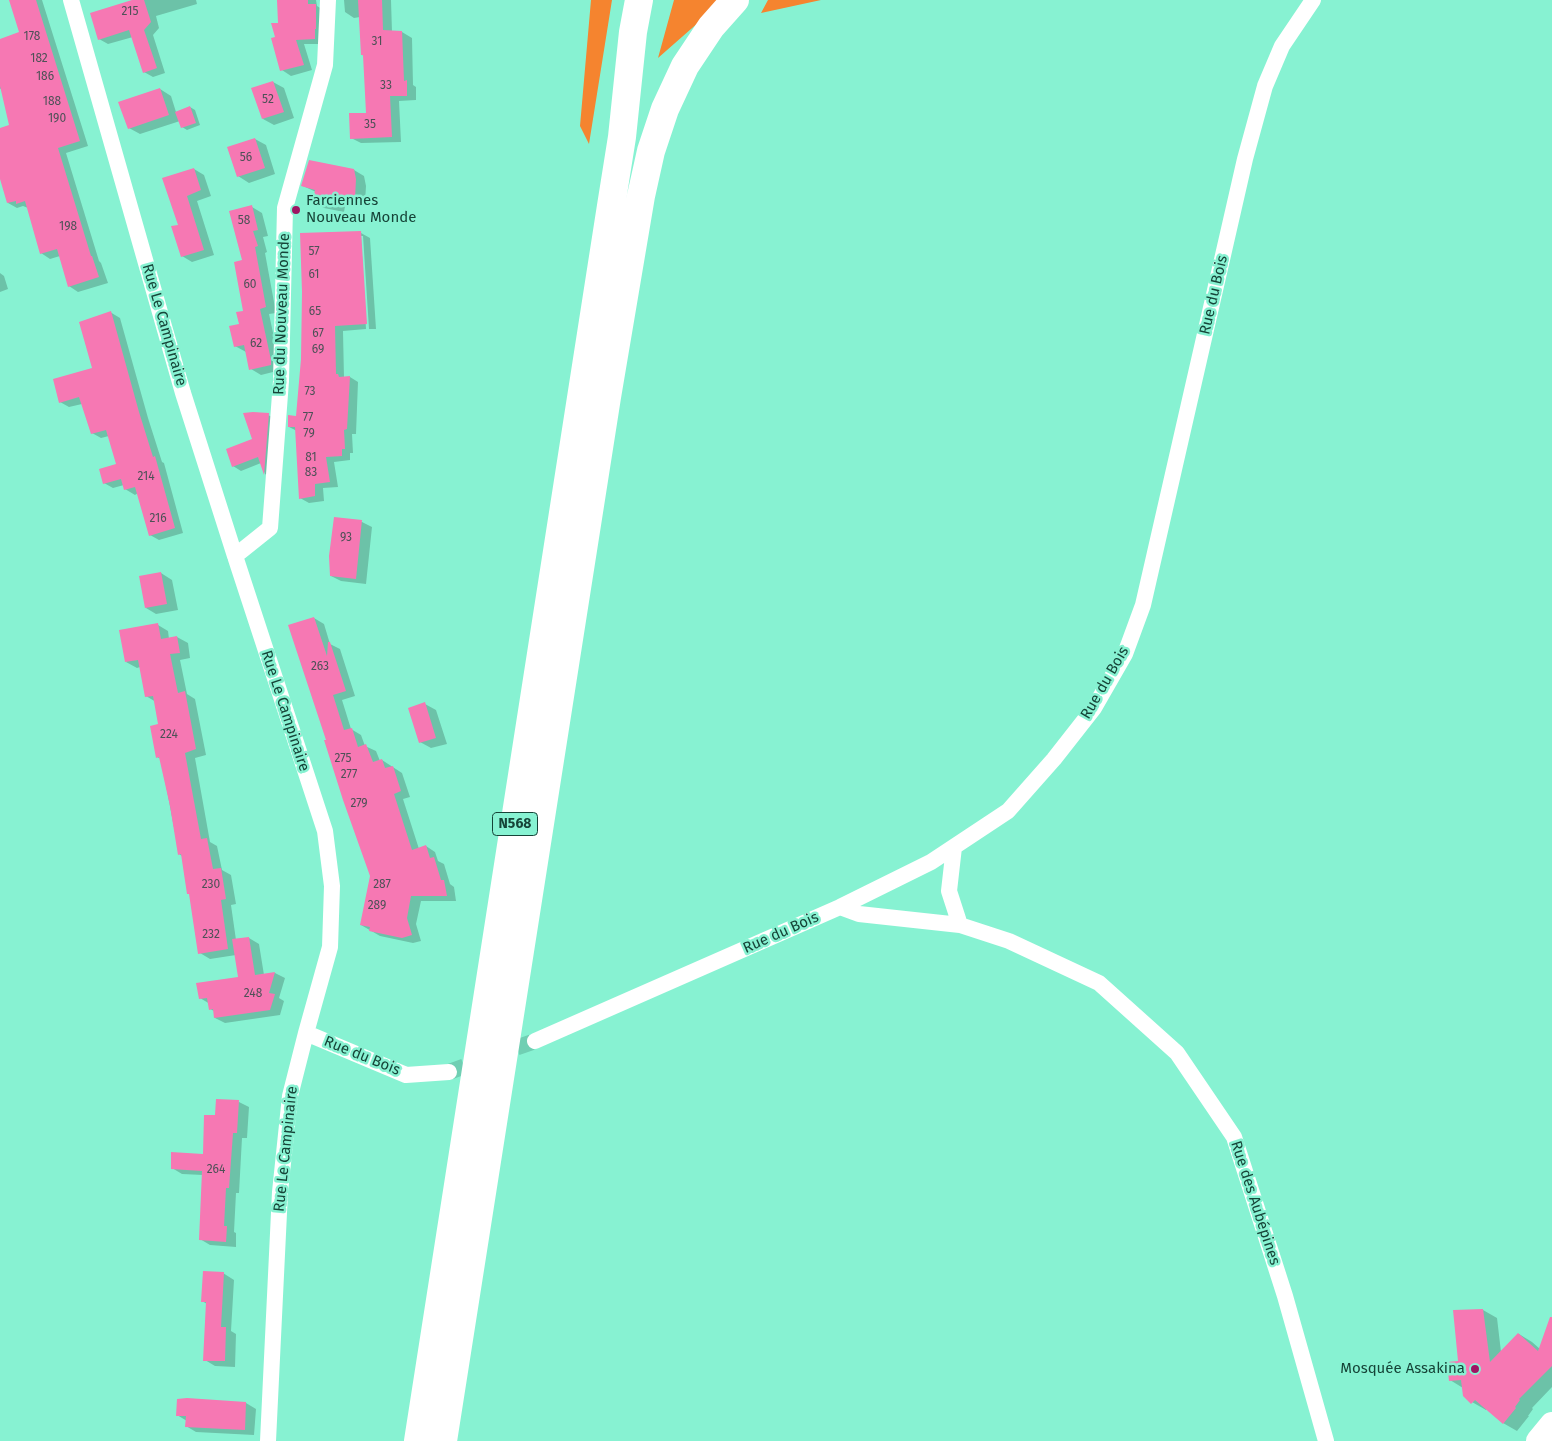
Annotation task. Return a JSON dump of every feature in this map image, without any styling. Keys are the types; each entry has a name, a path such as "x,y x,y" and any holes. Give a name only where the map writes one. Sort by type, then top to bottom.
{"highway":[{"path":"622,137 638,0"},
{"path":"622,137 655,0"},
{"name":"N568","path":"443,1441 631,249 651,151 665,109 685,66 711,27 734,0"},
{"name":"N568","path":"418,1441 622,137"}],"street":[{"name":"Rue Le Campinaire","path":"71,0 184,393 325,832 332,886 330,947 290,1096 280,1192 268,1441"},
{"name":"Rue du Nouveau Monde","path":"235,556 270,528 281,380 285,208 325,65 328,0"},
{"name":"Rue du Bois","path":"535,1041 840,907 931,862 1008,811 1054,759 1094,708 1125,654 1143,605 1245,159 1265,86 1282,46 1313,0"},
{"path":"954,847 949,891 960,925"},
{"name":"Rue des Aubépines","path":"840,907 859,914 960,925 1009,941 1098,983 1178,1053 1234,1137 1285,1296 1326,1441"},
{"name":"Rue du Bois","path":"306,1033 406,1074 450,1072"},
{"path":"1538,1441 1552,1424"}],"shaded area":[{"path":"591,0 612,0 589,144 580,126"},
{"path":"674,0 724,0 658,58"},
{"path":"768,0 821,0 761,13"}],"building":[{"path":"9,0 36,0 80,141 58,148 99,277 68,287 57,249 40,254 25,201 16,204 16,201 7,203 0,179 0,128 9,125 0,86 0,39 19,32"},
{"path":"132,0 144,0 151,22 144,30 157,68 143,73 129,30 98,40 90,13"},
{"path":"277,0 308,0 308,4 316,4 315,39 296,40 304,65 280,71 271,38 275,37 271,23 278,23"},
{"path":"358,0 382,0 383,30 402,31 404,81 407,80 407,96 390,96 392,137 350,139 349,113 366,113"},
{"path":"273,81 284,112 262,119 251,88"},
{"path":"160,88 169,115 128,129 118,102"},
{"path":"190,106 196,123 181,128 175,112"},
{"path":"255,138 265,168 237,177 227,147"},
{"path":"309,160 354,169 356,179 355,198 335,196 333,207 312,202 315,190 301,186"},
{"path":"194,168 201,190 187,196 204,250 181,257 171,226 178,225 162,178"},
{"path":"252,205 258,230 253,231 258,246 255,247 266,307 260,309 271,365 249,370 244,345 234,347 229,326 239,324 236,312 243,311 234,262 242,260 229,211"},
{"path":"361,231 367,324 335,326 336,374 339,377 350,376 347,429 344,430 345,449 342,449 342,456 326,457 330,482 315,484 315,496 299,499 295,427 288,427 288,415 296,416 301,359 302,292 300,233"},
{"path":"111,311 139,412 153,457 155,456 175,528 149,536 135,487 124,490 121,479 103,484 99,469 116,464 106,430 91,434 79,397 59,403 53,379 92,368 79,322"},
{"path":"243,413 269,413 264,475 258,457 232,467 226,449 252,439"},
{"path":"334,517 362,520 356,579 330,576 329,556"},
{"path":"161,572 167,604 145,608 139,576"},
{"path":"314,617 327,656 328,642 330,642 346,691 333,695 344,730 352,728 358,747 366,744 373,762 382,759 385,768 393,766 401,791 394,794 412,850 426,845 430,858 434,857 441,880 444,880 447,896 411,896 407,918 412,935 402,938 369,931 370,927 360,925 370,876 343,800 324,740 326,740 288,625"},
{"path":"158,623 161,639 177,636 180,653 170,654 178,693 185,691 196,749 185,753 201,839 207,838 213,869 221,868 226,899 221,900 228,949 198,954 181,854 178,855 170,806 159,757 156,758 150,726 158,724 153,696 145,697 138,660 125,662 119,630"},
{"path":"425,702 436,738 419,743 408,708"},
{"path":"249,937 255,975 275,972 269,993 275,994 270,1010 214,1018 213,1009 209,1010 207,998 199,999 196,983 238,977 232,939"},
{"path":"216,1099 239,1100 237,1133 233,1133 229,1188 226,1188 224,1226 227,1226 226,1242 199,1240 202,1171 171,1169 171,1152 203,1154 204,1115 215,1115"},
{"path":"203,1271 224,1272 221,1327 226,1327 225,1361 203,1361 206,1302 201,1302"},
{"path":"1483,1309 1490,1362 1518,1333 1538,1351 1550,1317 1552,1317 1552,1366 1519,1399 1516,1408 1503,1424 1475,1400 1471,1404 1463,1396 1461,1380 1449,1381 1447,1362 1458,1361 1453,1310"},
{"path":"177,1399 246,1402 245,1430 185,1427 186,1416 176,1416"}],"tunnel":[{"path":"449,1072 535,1041"}],"place":[{"name":"Farciennes Nouveau Monde","path":"296,210"},
{"name":"Mosquée Assakina","path":"1475,1369"}]}
